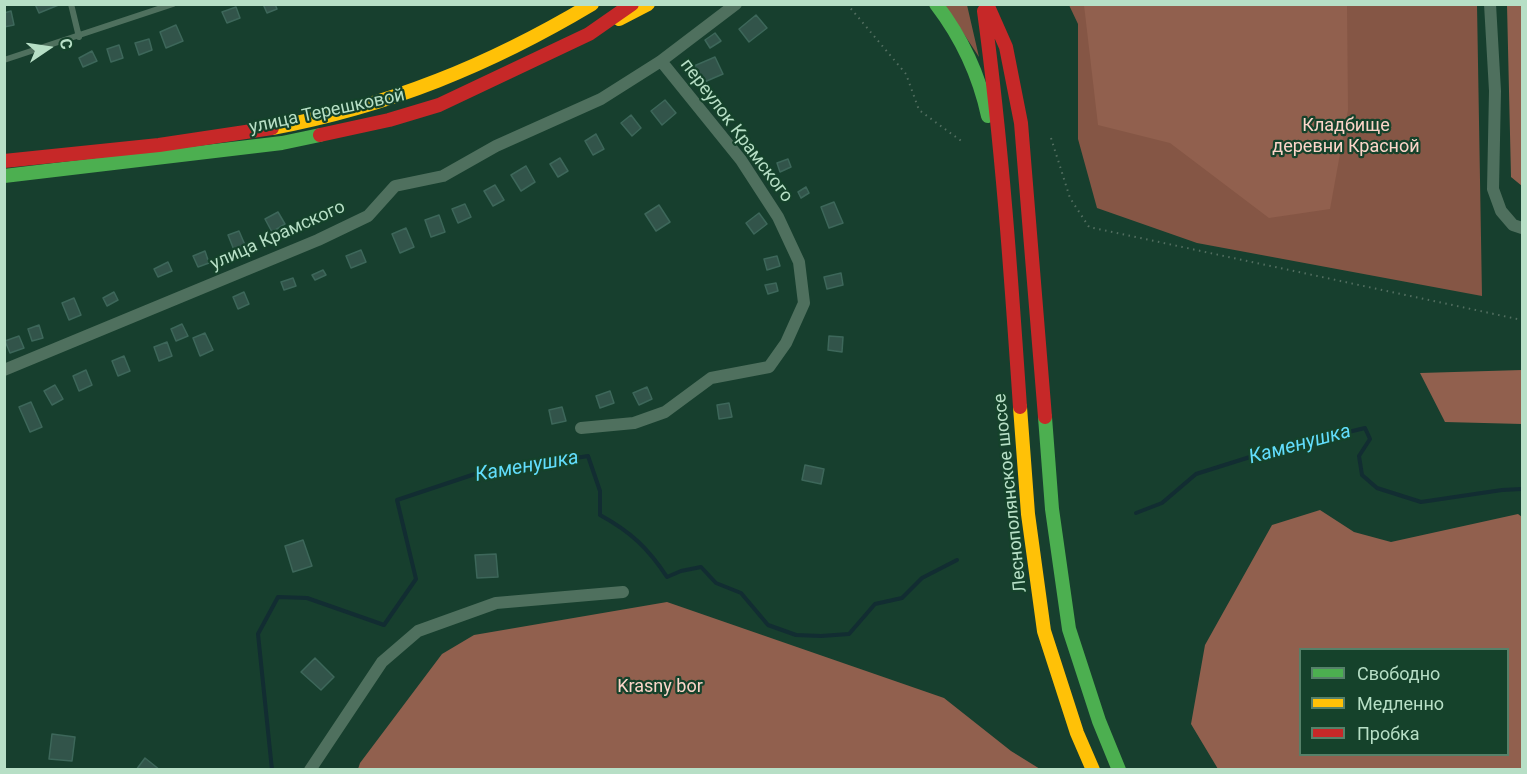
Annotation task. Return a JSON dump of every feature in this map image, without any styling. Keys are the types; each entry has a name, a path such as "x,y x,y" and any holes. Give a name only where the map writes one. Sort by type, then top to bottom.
{"main road":[{"name":"улица Терешковой","path":"4,161 202,138 313,120 426,87 473,69 556,27 592,4"},
{"name":"улица Терешковой","path":"4,176 244,148 344,131 439,105 589,34 632,4"},
{"path":"589,34 648,4"},
{"path":"936,4 948,18 976,70 985,99 1006,205"},
{"path":"985,4 1006,205"},
{"path":"985,4 1006,47"},
{"path":"997,4 1021,123 1052,508 1069,629 1099,721 1119,770"},
{"name":"Леснополянское шоссе","path":"1006,205 1028,514 1044,631 1077,733 1093,770"}],"street":[{"name":"улица Крамского","path":"4,370 318,240 368,216 395,186 443,176 496,146 601,99 661,61 736,4"},
{"path":"1490,4 1495,91 1492,189 1501,211 1513,225 1522,228"},
{"name":"переулок Крамского","path":"581,428 634,423 665,412 711,378 769,367 786,343 804,303 799,262 778,217 741,160 661,61"},
{"path":"310,770 382,662 418,631 496,603 623,592"}],"lane":[{"path":"70,4 79,37"},
{"path":"4,60 173,4"}],"path":[{"path":"847,4 906,74 919,110 964,143"},
{"path":"1051,138 1070,198 1089,226 1522,320"}],"green space":[{"path":"942,5 967,5 979,57 950,13"},
{"name":"Кладбище деревни Красной","path":"1069,5 1477,5 1482,296 1197,243 1097,208 1078,139 1078,24"},
{"path":"1084,5 1347,5 1348,110 1330,209 1269,218 1170,143 1098,125"},
{"path":"1507,5 1522,5 1522,186 1511,177"},
{"path":"1522,370 1522,424 1445,422 1420,373"},
{"path":"1320,510 1354,532 1391,542 1518,514 1522,517 1522,769 1218,769 1191,724 1205,645 1272,525"},
{"name":"Krasny bor","path":"667,602 944,698 1011,751 1040,769 358,769 360,763 442,654 474,635"}],"building":[{"path":"35,4 61,4 39,13"},
{"path":"263,4 275,4 277,9 267,13"},
{"path":"236,7 240,18 227,23 222,12"},
{"path":"11,11 14,25 4,27 4,13"},
{"path":"756,15 767,28 749,42 739,29"},
{"path":"176,25 183,41 166,48 160,32"},
{"path":"715,33 721,41 710,48 705,40"},
{"path":"149,39 152,50 139,55 135,43"},
{"path":"119,45 123,58 111,62 107,49"},
{"path":"92,51 97,61 83,67 79,58"},
{"path":"715,57 723,74 702,83 694,66"},
{"path":"665,100 676,113 662,125 651,111"},
{"path":"631,115 641,128 632,136 621,123"},
{"path":"596,134 604,149 593,155 585,141"},
{"path":"560,158 568,171 558,177 550,164"},
{"path":"788,159 791,167 780,172 777,163"},
{"path":"526,166 535,182 521,191 511,175"},
{"path":"495,185 504,200 493,206 484,191"},
{"path":"806,187 809,193 801,198 798,192"},
{"path":"834,202 843,223 829,228 821,207"},
{"path":"465,204 471,217 458,223 452,209"},
{"path":"659,205 670,222 656,231 645,214"},
{"path":"278,212 285,224 272,232 265,219"},
{"path":"759,213 767,224 754,234 746,223"},
{"path":"439,215 445,232 431,237 425,220"},
{"path":"406,228 414,247 400,253 392,234"},
{"path":"239,231 245,245 234,250 228,235"},
{"path":"361,250 366,262 351,268 346,256"},
{"path":"205,251 209,263 198,267 193,256"},
{"path":"777,256 780,266 767,270 764,259"},
{"path":"168,262 172,271 158,277 154,269"},
{"path":"323,270 326,275 315,280 312,275"},
{"path":"841,273 843,285 827,289 824,277"},
{"path":"293,278 296,286 284,290 281,282"},
{"path":"776,283 778,291 768,294 765,285"},
{"path":"114,292 118,300 107,306 103,298"},
{"path":"244,292 249,304 238,309 233,297"},
{"path":"74,298 81,315 69,320 62,303"},
{"path":"182,324 188,336 176,341 171,329"},
{"path":"39,325 43,338 32,341 28,329"},
{"path":"205,333 213,350 200,356 193,338"},
{"path":"19,336 24,348 10,353 5,341"},
{"path":"829,336 843,337 842,352 828,350"},
{"path":"167,342 172,356 159,361 154,347"},
{"path":"124,356 130,371 118,376 112,361"},
{"path":"86,370 92,385 79,391 73,376"},
{"path":"55,385 63,399 52,405 44,391"},
{"path":"647,387 652,399 639,405 633,393"},
{"path":"610,391 614,403 600,408 596,396"},
{"path":"31,402 42,427 30,432 19,407"},
{"path":"729,403 732,417 719,419 717,405"},
{"path":"562,407 566,421 552,424 549,410"},
{"path":"805,465 824,469 821,484 802,480"},
{"path":"303,540 312,566 293,572 285,546"},
{"path":"496,554 498,577 477,578 475,555"},
{"path":"315,658 334,677 321,690 301,672"},
{"path":"52,734 75,737 72,761 49,759"},
{"path":"145,758 160,770 136,770"}],"waterway":[{"name":"Каменушка","path":"1136,513 1162,503 1196,474 1269,451 1365,428 1370,439 1359,456 1362,475 1377,488 1421,502 1522,489"},
{"name":"Каменушка","path":"272,770 258,634 278,597 307,598 384,625 416,579 397,500 475,474 588,456 600,491 600,515 638,541 667,577 681,571 701,567 716,583 741,593 768,625 796,635 849,634 875,604 902,598 922,578 957,560"}],"traffic: fast":[{"path":"936,4 954,30 968,57 980,86 988,116"},
{"path":"4,176 282,143 320,135"},
{"path":"1045,417 1052,509 1069,629 1099,721 1119,770"}],"traffic: slow":[{"path":"272,128 357,108 438,81 515,46 592,4"},
{"path":"619,19 648,4"},
{"path":"1020,407 1028,514 1044,631 1077,733 1093,770"}],"traffic: jam":[{"path":"320,135 389,120 439,105 589,34 632,4"},
{"path":"987,4 1006,47 1021,123 1045,417"},
{"path":"984,11 1001,160 1020,407"},
{"path":"4,161 159,145 272,128"}]}
